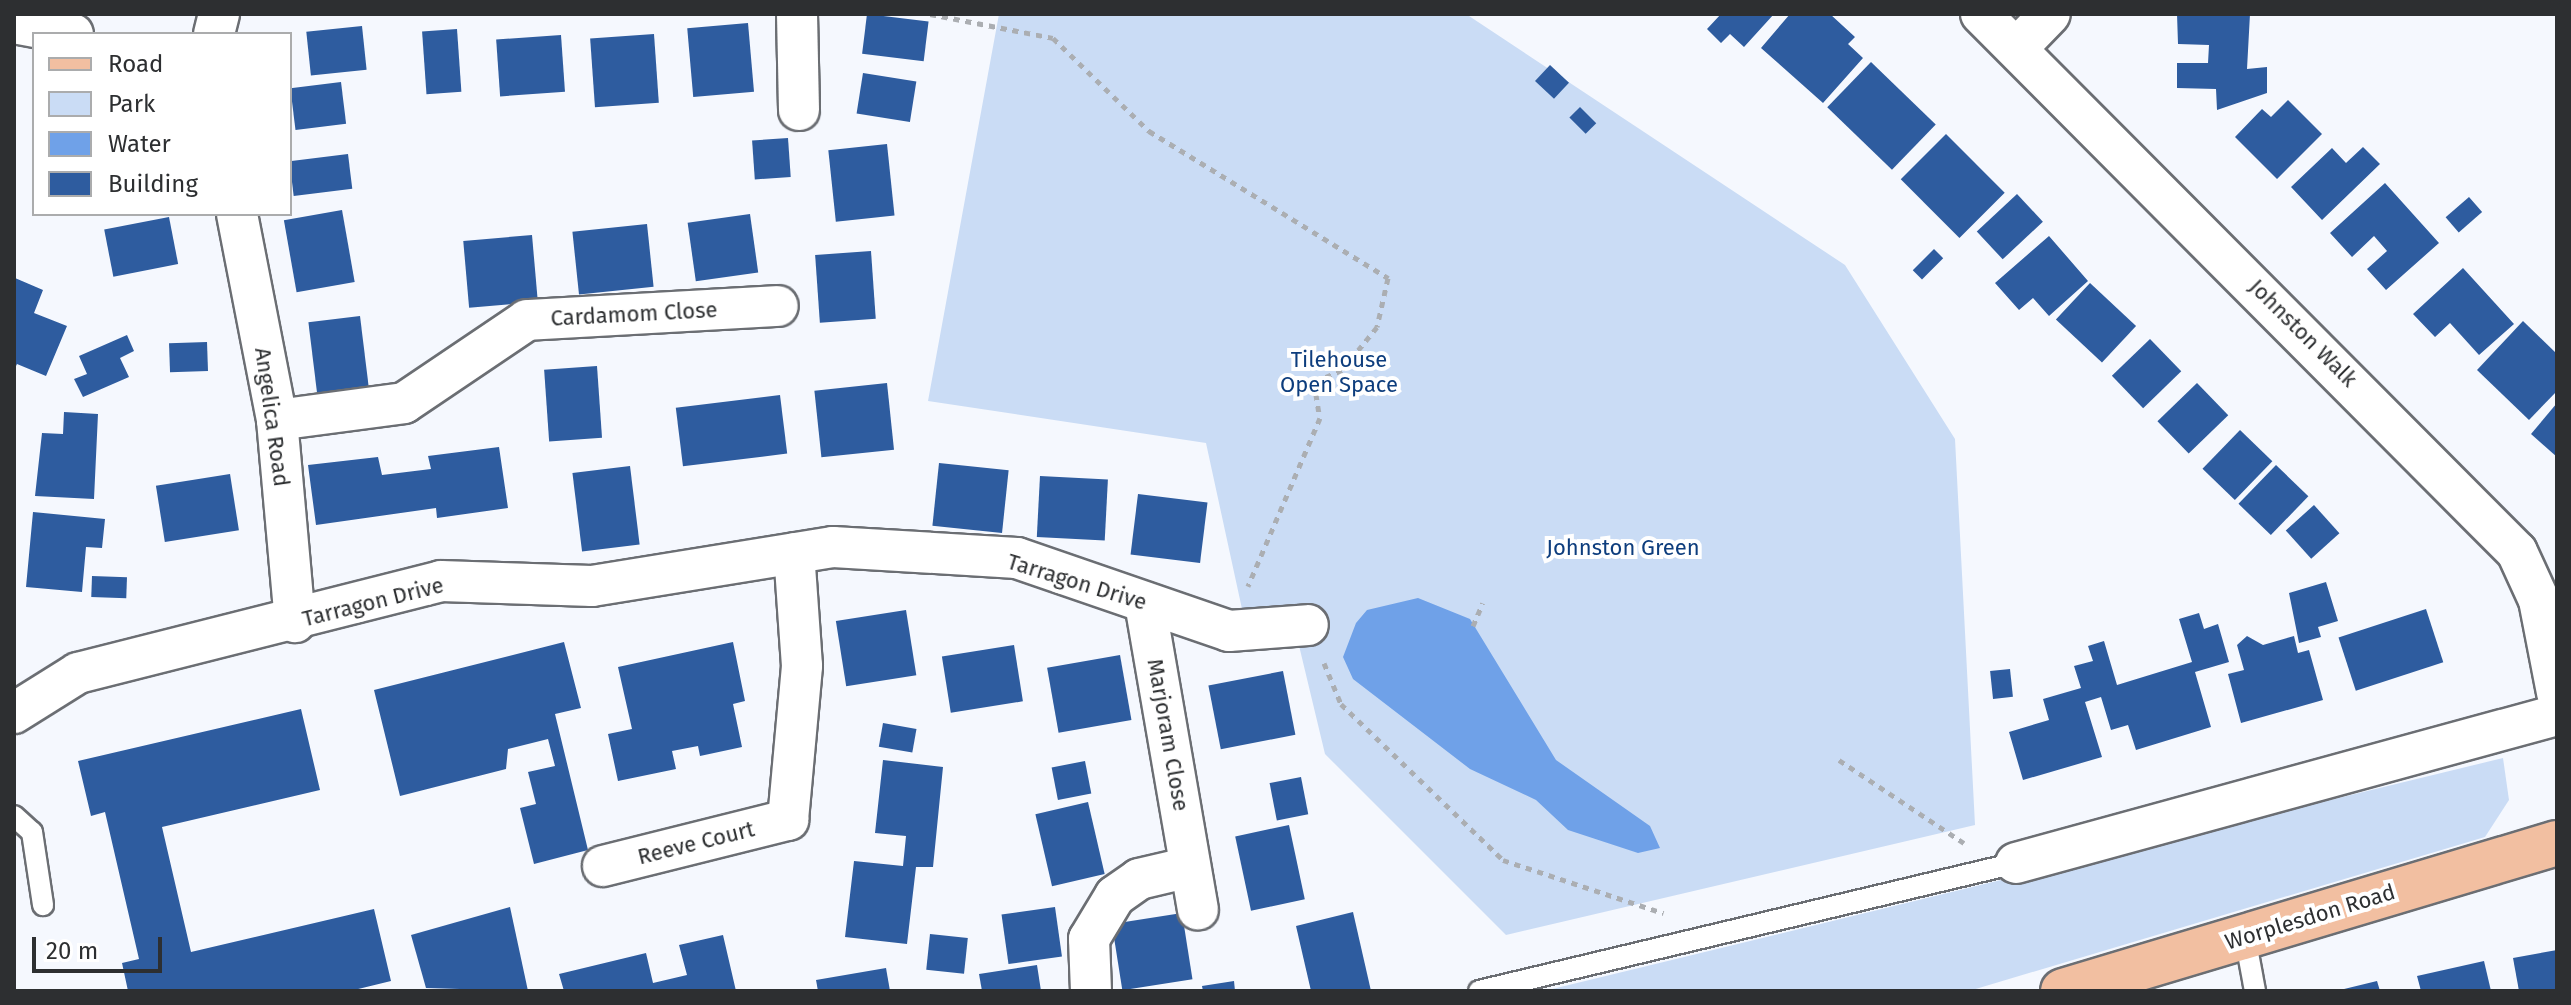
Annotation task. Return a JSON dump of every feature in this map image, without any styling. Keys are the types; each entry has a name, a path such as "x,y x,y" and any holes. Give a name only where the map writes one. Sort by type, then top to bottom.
{"main road":[{"name":"Worplesdon Road","path":"2063,991 2557,843"}],"street":[{"path":"797,14 799,110"},
{"name":"Johnston Walk","path":"1981,14 2517,552 2539,600 2557,693"},
{"path":"2017,48 2050,14"},
{"path":"14,23 62,32"},
{"name":"Angelica Road","path":"237,216 277,420 295,622"},
{"name":"Cardamom Close","path":"277,420 404,403 527,320 778,306"},
{"name":"Tarragon Drive","path":"14,713 78,673 295,622 441,581 592,586 833,547 1017,558 1229,631 1308,625"},
{"name":"Reeve Court","path":"603,866 788,820 802,666 794,553"},
{"name":"Marjoram Close","path":"1145,603 1198,909"},
{"path":"2008,865 2557,715"},
{"path":"1091,991 1089,939 1115,896 1139,879 1190,867"}],"lane":[{"path":"14,816 32,832 43,905"},
{"path":"1479,991 2008,865"},
{"path":"2245,937 2255,991"}],"path":[{"path":"930,14 1053,38 1149,131 1388,278 1377,327 1342,370 1314,382 1320,418 1229,631"},
{"path":"1473,626 1483,603"},
{"path":"1308,625 1341,704 1503,860 1722,933"},
{"path":"1839,760 2008,865"}],"green space":[{"name":"Johnston Green","path":"999,14 1466,14 1845,265 1955,439 1975,825 1506,935 1325,754 1290,608 1242,609 1206,443 928,401"},
{"path":"2503,758 2509,800 2485,837 1969,991 1544,991"}],"water":[{"path":"1418,598 1470,619 1556,760 1650,826 1660,848 1638,853 1568,830 1536,800 1470,769 1353,679 1343,657 1356,623 1367,610"}],"building":[{"path":"867,14 929,22 924,61 862,54"},
{"path":"1721,14 1774,14 1744,47 1730,34 1721,43 1707,29"},
{"path":"1790,14 1830,14 1855,37 1848,44 1863,58 1823,103 1761,48"},
{"path":"2177,14 2250,14 2247,69 2267,67 2267,93 2217,110 2216,89 2177,88 2177,63 2208,63 2209,45 2178,44"},
{"path":"748,23 754,92 693,97 687,28"},
{"path":"362,26 367,70 311,76 306,32"},
{"path":"457,29 461,92 426,94 422,31"},
{"path":"654,34 659,103 595,107 590,38"},
{"path":"561,35 565,92 500,96 496,40"},
{"path":"1871,62 1936,125 1892,170 1827,107"},
{"path":"1550,65 1569,83 1554,99 1535,81"},
{"path":"863,73 916,81 910,122 857,113"},
{"path":"341,82 346,124 295,130 292,88"},
{"path":"2288,100 2322,134 2277,179 2235,137 2262,109 2271,117"},
{"path":"1580,107 1596,123 1586,134 1569,118"},
{"path":"1946,134 2005,193 1959,238 1901,179"},
{"path":"788,138 791,177 755,179 752,141"},
{"path":"887,144 895,216 836,222 828,150"},
{"path":"2363,147 2380,164 2322,220 2291,187 2332,148 2346,163"},
{"path":"348,154 352,189 294,196 292,161"},
{"path":"2385,183 2439,243 2386,290 2367,269 2387,251 2374,236 2352,257 2330,233"},
{"path":"2017,194 2043,222 2003,259 1977,232"},
{"path":"2469,197 2482,212 2459,232 2446,217"},
{"path":"342,210 355,282 297,292 284,220"},
{"path":"750,214 758,272 696,281 688,223"},
{"path":"169,217 178,264 113,277 104,230"},
{"path":"647,224 654,287 579,294 572,232"},
{"path":"532,235 538,302 469,308 463,241"},
{"path":"2049,236 2088,281 2049,316 2033,298 2019,310 1995,283"},
{"path":"1934,249 1943,258 1922,279 1913,270"},
{"path":"871,251 876,319 820,323 815,255"},
{"path":"2463,268 2514,324 2479,355 2450,323 2435,337 2413,314"},
{"path":"15,278 43,290 34,313 67,326 46,376 17,364 14,370"},
{"path":"2090,283 2136,326 2102,363 2056,320"},
{"path":"360,316 369,387 317,394 308,322"},
{"path":"2523,321 2557,354 2557,391 2529,420 2477,370"},
{"path":"127,335 134,351 120,358 129,377 83,397 74,379 87,374 79,356"},
{"path":"2150,339 2181,371 2143,408 2112,376"},
{"path":"207,342 208,371 170,372 169,343"},
{"path":"597,366 602,438 549,442 544,370"},
{"path":"887,383 894,450 821,457 814,391"},
{"path":"2197,383 2228,415 2189,454 2157,421"},
{"path":"780,395 787,454 683,466 676,408"},
{"path":"2557,403 2557,457 2531,434"},
{"path":"64,412 98,414 94,499 35,496 42,433 63,434"},
{"path":"2240,430 2272,461 2235,500 2202,469"},
{"path":"499,447 508,508 437,518 436,508 316,525 308,465 378,457 382,475 431,469 428,456"},
{"path":"939,463 1009,470 1002,533 932,526"},
{"path":"2276,465 2308,496 2271,535 2238,504"},
{"path":"630,466 640,544 582,551 572,473"},
{"path":"230,474 239,530 165,542 156,486"},
{"path":"1040,476 1108,480 1105,540 1037,537"},
{"path":"1138,494 1207,503 1200,563 1131,555"},
{"path":"2314,505 2339,533 2311,559 2286,530"},
{"path":"33,512 105,519 102,548 86,547 82,592 26,587"},
{"path":"92,576 127,577 126,598 91,597"},
{"path":"2326,582 2338,621 2318,627 2321,637 2299,643 2289,593"},
{"path":"2426,609 2443,662 2356,691 2339,637"},
{"path":"906,610 916,675 846,686 836,621"},
{"path":"2199,613 2204,629 2218,624 2229,662 2195,672 2211,727 2136,750 2128,725 2111,730 2101,697 2085,702 2102,757 2023,780 2009,732 2049,720 2043,699 2081,688 2074,666 2093,661 2088,646 2104,641 2117,685 2192,662 2179,619"},
{"path":"2247,636 2263,645 2294,636 2298,653 2309,650 2323,700 2241,723 2228,674 2244,670 2237,645"},
{"path":"564,642 581,708 555,714 588,850 534,864 520,808 536,804 528,772 555,766 548,739 508,749 506,769 400,796 374,690"},
{"path":"733,642 745,701 733,704 742,747 700,756 698,746 672,751 676,769 618,781 608,734 632,729 618,667"},
{"path":"1014,645 1023,701 951,713 942,656"},
{"path":"1120,655 1131,720 1059,733 1047,668"},
{"path":"2010,669 2013,697 1993,699 1990,671"},
{"path":"1283,671 1295,735 1221,749 1208,686"},
{"path":"301,709 320,790 162,827 191,952 374,909 391,981 350,991 128,991 122,963 139,959 105,812 91,816 78,761"},
{"path":"883,723 916,729 912,753 879,747"},
{"path":"883,760 943,767 933,867 916,867 907,944 845,937 854,861 903,866 906,836 875,833"},
{"path":"1085,761 1091,793 1058,800 1052,767"},
{"path":"1301,777 1308,814 1277,820 1270,783"},
{"path":"1088,802 1105,874 1052,886 1035,814"},
{"path":"1289,825 1305,899 1251,911 1235,836"},
{"path":"510,907 528,991 426,988 411,935"},
{"path":"1055,907 1062,957 1008,964 1002,915"},
{"path":"1353,912 1371,991 1311,991 1296,926"},
{"path":"1182,913 1192,979 1122,990 1112,924"},
{"path":"930,934 968,938 964,974 926,970"},
{"path":"723,935 736,991 564,991 559,974 646,953 653,983 687,975 679,945"},
{"path":"2557,950 2557,991 2519,991 2513,958"},
{"path":"2484,961 2491,991 2421,991 2417,976"},
{"path":"1037,965 1041,991 982,991 979,974"},
{"path":"886,968 890,991 818,991 816,980"},
{"path":"1234,981 1235,991 1203,991 1202,986"},
{"path":"2377,981 2380,991 2340,991 2340,990"}],"park label":[{"name":"Tilehouse Open Space","path":"1339,372"}]}
